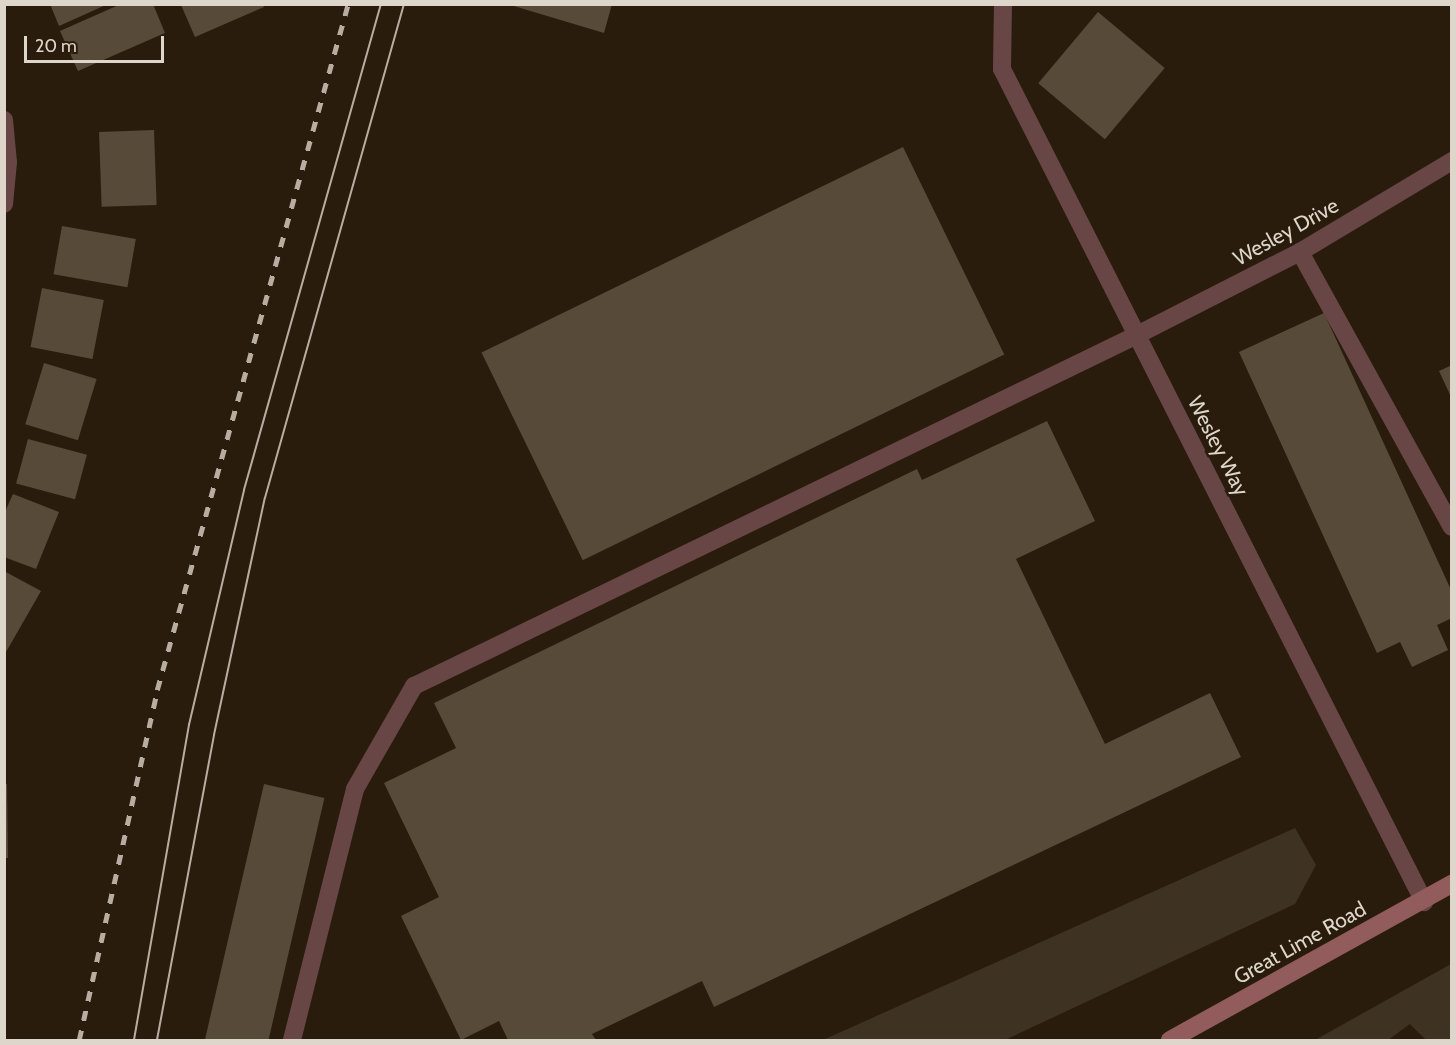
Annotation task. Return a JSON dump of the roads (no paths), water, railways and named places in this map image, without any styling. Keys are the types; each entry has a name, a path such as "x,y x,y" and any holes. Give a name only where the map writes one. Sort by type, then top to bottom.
{"main road":[{"name":"Great Lime Road","path":"1170,1041 1424,902 1452,884"}],"street":[{"name":"Wesley Way","path":"1003,4 1002,69 1424,902"},
{"path":"4,120 4,204"},
{"name":"Wesley Drive","path":"292,1041 355,789 414,686 1137,335 1300,252 1452,161"},
{"path":"1300,252 1452,527"}],"tram line":[{"path":"134,1040 189,725 244,490 381,4"},
{"path":"157,1040 214,735 265,498 404,4"}],"railway":[{"path":"79,1040 157,690 348,4"}]}
